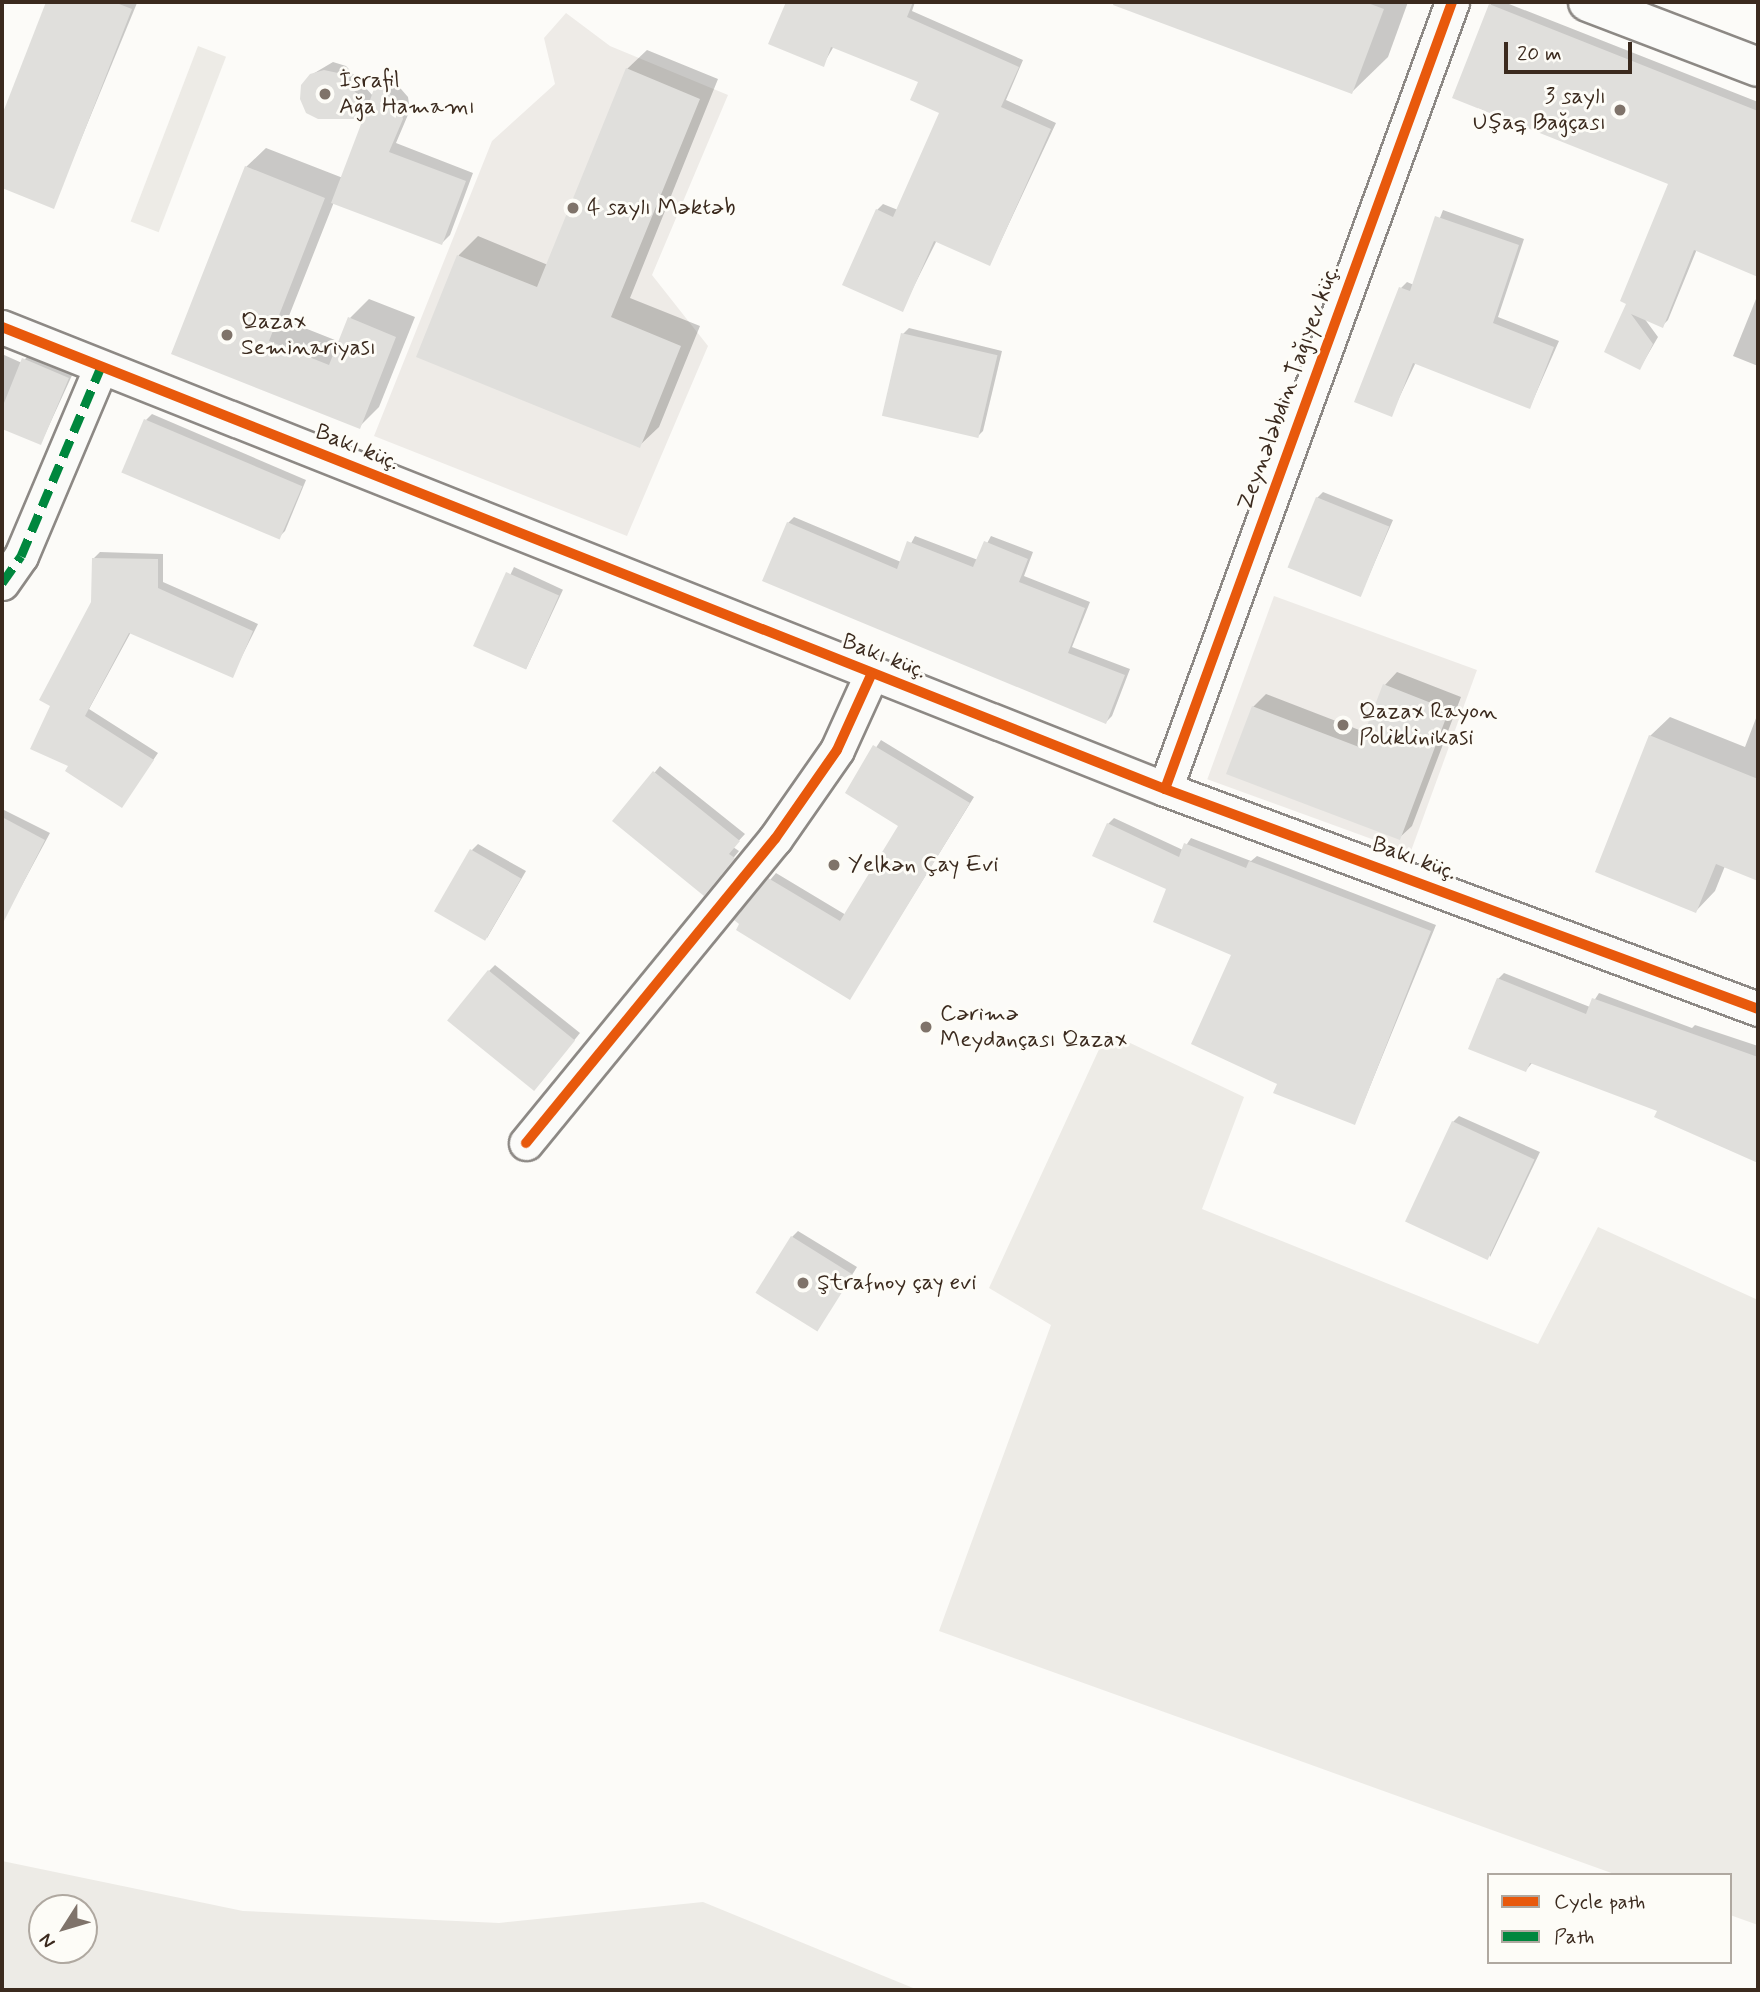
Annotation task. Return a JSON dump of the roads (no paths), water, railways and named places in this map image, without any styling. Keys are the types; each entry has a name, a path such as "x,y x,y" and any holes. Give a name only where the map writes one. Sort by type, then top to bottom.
{"street":[{"name":"Zeynələbdin Tağıyev küç.","path":"1165,789 1452,2"},
{"path":"1588,2 1758,67"},
{"name":"Bakı küç.","path":"2,327 872,675 1165,789 1758,1009"},
{"path":"2,583 21,556 101,368"},
{"path":"526,1143 775,839 836,750 872,675"}],"place":[{"name":"İsrafil Ağa Hamamı","path":"325,94"},
{"name":"3 saylı Uşaq Bağçası","path":"1620,110"},
{"name":"4 saylı Məktəb","path":"573,208"},
{"name":"Qazax Seminariyası","path":"227,335"},
{"name":"Qazax Rayon Poliklinikasi","path":"1343,725"},
{"name":"Yelkən Çay Evi","path":"834,865"},
{"name":"Cərimə Meydançası Qazax","path":"926,1027"},
{"name":"Ştrafnoy çay evi","path":"803,1283"}]}
